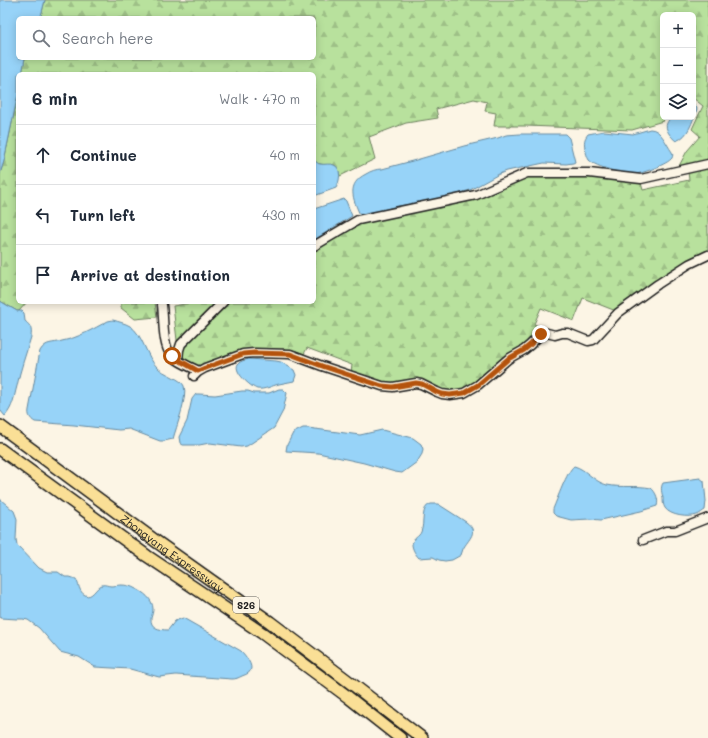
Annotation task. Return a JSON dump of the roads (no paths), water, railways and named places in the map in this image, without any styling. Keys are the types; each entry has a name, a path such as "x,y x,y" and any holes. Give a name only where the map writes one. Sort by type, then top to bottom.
{"highway":[{"name":"Zhongyang Expressway","path":"0,426 150,537 302,646 422,738"},
{"name":"Zhongyang Expressway","path":"0,449 57,492 147,556 262,633 343,693 400,738"}],"street":[{"path":"316,245 358,220 476,195 528,173 589,173 641,179 708,164"},
{"path":"162,305 165,343 172,356 196,374 205,368 243,354 290,354 382,386 393,387 416,383 422,384 442,394 450,395 464,393 478,385 508,359 524,350 541,334 547,332 555,335 568,332 588,341 593,340 618,313 689,264 708,255"},
{"path":"178,360 178,350 181,344 222,304"},
{"path":"643,540 666,531 675,531 708,518"}],"water":[{"path":"0,0 45,0 41,16 16,16 16,60 25,60 22,72 16,72 16,104 0,174"},
{"path":"668,120 693,120 684,136 676,141 666,128"},
{"path":"650,129 657,131 660,134 673,154 670,160 661,165 636,174 631,174 604,168 592,163 588,159 584,142 588,134 604,131 633,134"},
{"path":"565,134 569,138 575,162 566,164 544,163 507,171 470,190 445,198 393,207 364,216 360,215 355,203 353,187 360,178 370,172 506,135"},
{"path":"316,162 319,164 331,164 337,167 340,175 336,188 316,195"},
{"path":"344,199 352,216 316,239 316,208"},
{"path":"0,301 17,311 22,311 24,313 25,321 31,328 31,337 21,368 13,402 5,416 0,410"},
{"path":"113,320 130,326 138,334 153,363 163,372 183,383 185,391 183,404 173,439 160,441 129,429 119,430 35,422 30,417 29,410 40,351 42,348 47,344 68,340"},
{"path":"249,359 281,362 294,370 296,375 294,381 263,389 254,388 243,379 237,367 240,362"},
{"path":"283,389 287,393 283,411 274,428 247,446 241,447 210,443 183,445 180,443 179,437 187,421 192,399 196,394 215,395 242,391 269,393"},
{"path":"303,428 360,435 382,430 413,438 421,444 423,449 417,462 402,473 318,453 286,451 287,445 293,433"},
{"path":"574,466 607,485 651,488 657,496 657,506 601,520 571,520 556,516 553,513 553,509 565,479"},
{"path":"700,478 704,481 706,501 705,510 697,515 689,516 675,515 667,511 664,507 661,489 663,483"},
{"path":"0,499 14,511 17,519 17,545 39,568 47,572 58,572 65,577 76,579 81,592 87,596 103,585 130,586 142,592 153,605 151,621 156,628 168,630 175,621 183,618 241,651 251,666 249,672 233,679 176,675 159,677 130,669 95,667 79,657 60,652 39,628 28,620 0,618"},
{"path":"431,504 438,504 466,522 472,529 472,536 463,549 461,555 452,560 445,561 433,557 419,558 415,554 412,544 421,532 425,508"}]}
